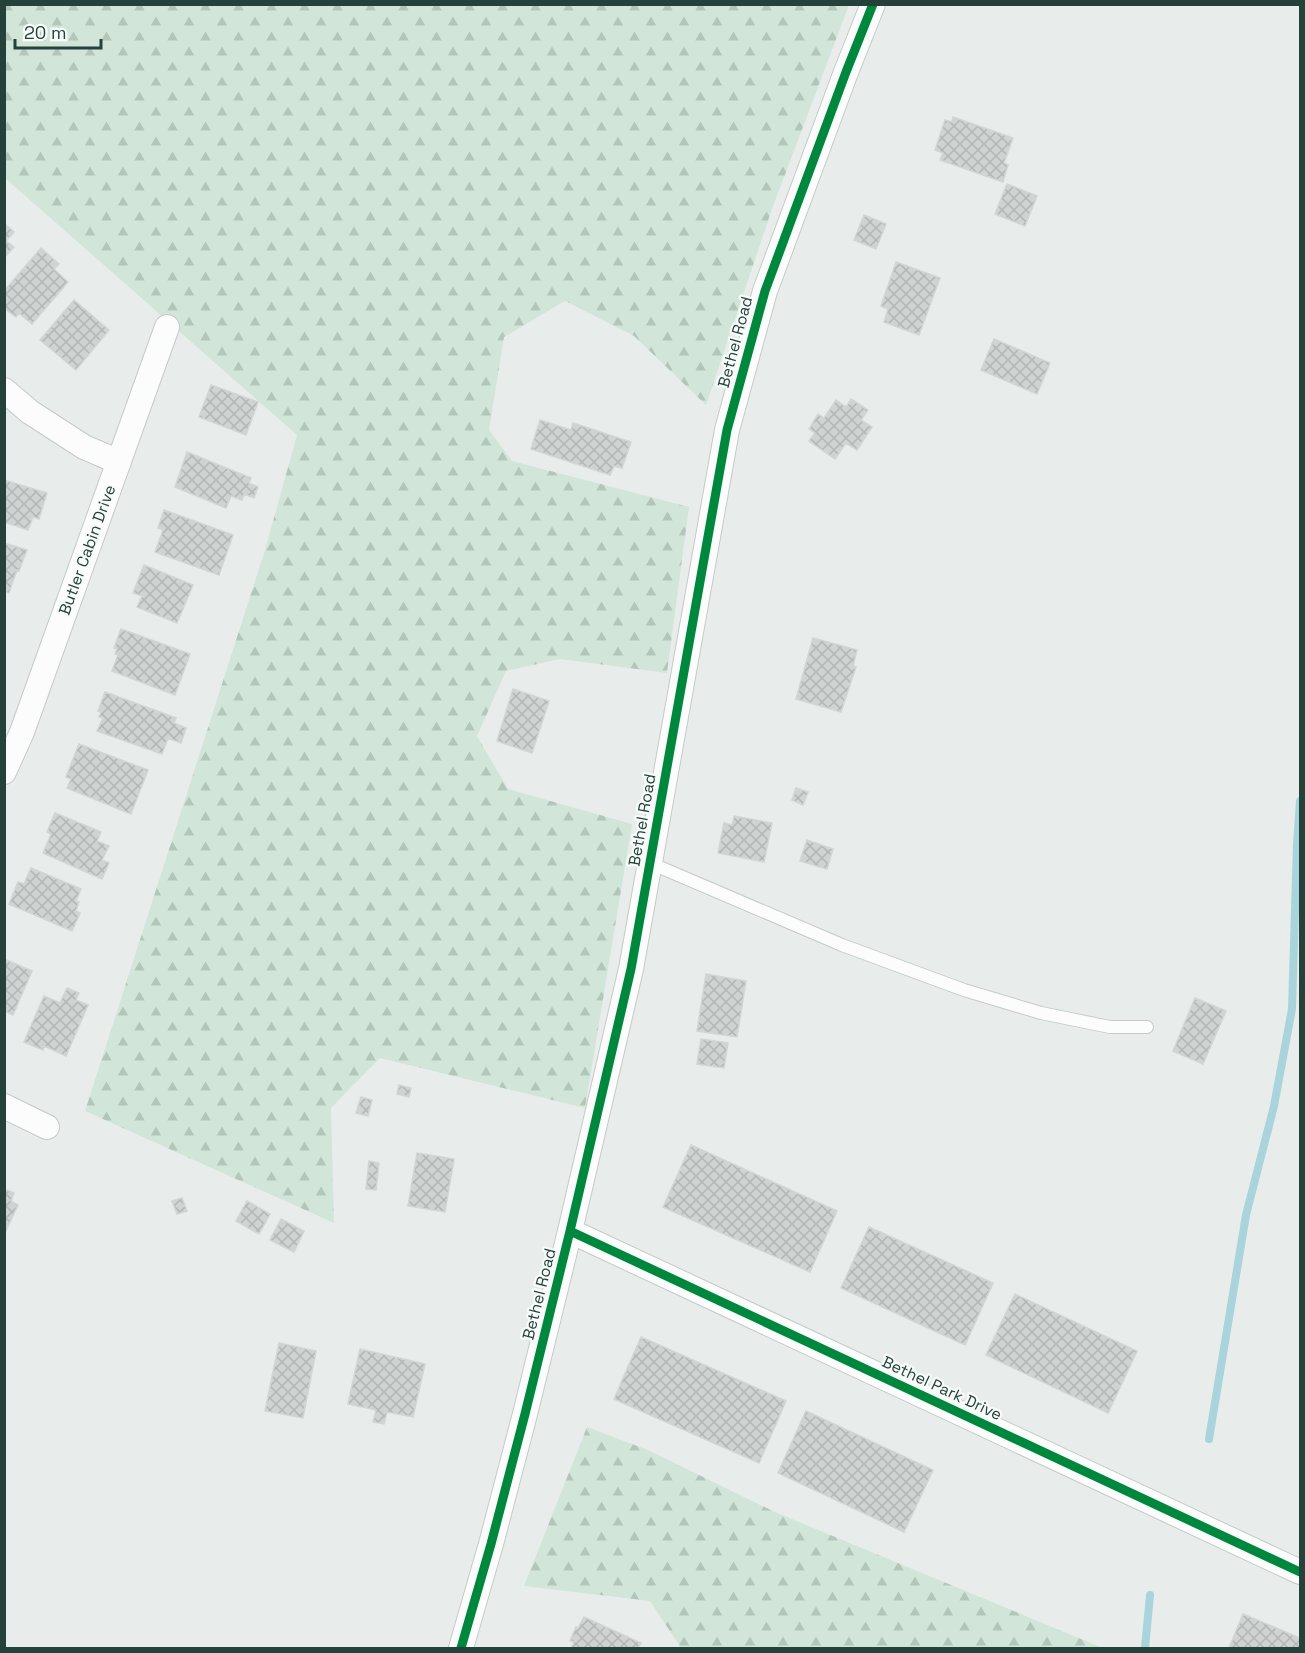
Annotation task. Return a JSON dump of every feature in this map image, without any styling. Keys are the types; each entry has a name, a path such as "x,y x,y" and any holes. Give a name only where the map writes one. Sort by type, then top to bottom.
{"street":[{"name":"Bethel Road","path":"460,1648 491,1544 570,1231 631,969 727,430 765,291 873,4"},
{"name":"Butler Cabin Drive","path":"4,772 22,732 167,327"},
{"path":"4,390 30,412 84,447 119,462"},
{"path":"4,1106 47,1127"},
{"name":"Bethel Park Drive","path":"570,1231 1300,1572"}],"lane":[{"path":"650,863 842,945 964,990 1041,1013 1110,1027 1147,1027"}],"green space":[{"path":"5,5 849,5 772,209 706,405 634,336 565,301 504,337 489,430 512,461 689,507 667,673 560,659 506,671 477,736 508,789 632,824 585,1108 380,1058 331,1108 334,1223 85,1111 265,550 297,435 5,178"},
{"path":"587,1427 648,1450 775,1512 1103,1648 681,1648 650,1601 524,1586"}],"building":[{"path":"953,117 1013,138 1004,163 1008,165 1003,182 940,160 943,153 935,150 945,120 952,122"},
{"path":"1007,184 1037,196 1025,226 995,214"},
{"path":"864,215 886,224 876,249 854,240"},
{"path":"4,223 14,232 6,241 14,247 4,258"},
{"path":"41,248 59,264 54,269 68,282 32,324 19,313 16,317 4,308 4,291"},
{"path":"896,262 940,278 919,335 884,322 888,309 881,306"},
{"path":"74,300 109,330 76,370 40,340"},
{"path":"994,339 1050,363 1037,394 981,370"},
{"path":"211,385 258,402 246,435 199,417"},
{"path":"851,399 868,410 861,420 872,427 857,450 846,443 835,459 809,441 815,433 809,429 818,414 824,418 836,400 846,407"},
{"path":"540,420 571,430 573,423 631,442 622,468 614,466 610,475 531,449"},
{"path":"187,452 251,478 249,483 258,487 254,498 244,494 242,500 231,496 226,508 175,487"},
{"path":"4,480 47,493 39,519 33,517 28,530 4,522"},
{"path":"164,510 233,535 219,575 155,552 163,530 158,528"},
{"path":"4,543 27,550 9,593 4,592"},
{"path":"144,565 193,585 177,623 137,607 142,596 133,593"},
{"path":"121,629 190,654 175,695 112,671 118,655 115,654 117,649 114,648"},
{"path":"813,638 857,650 853,666 856,667 841,712 796,699"},
{"path":"513,689 549,701 532,753 497,741"},
{"path":"105,692 176,718 174,723 186,728 181,743 168,738 162,754 97,731 103,718 99,717 101,712 98,711"},
{"path":"79,744 148,770 131,814 67,788 71,779 66,777"},
{"path":"796,788 808,792 803,805 792,800"},
{"path":"55,813 101,832 97,841 109,846 102,860 109,863 102,879 43,853 51,834 47,832"},
{"path":"734,816 772,823 764,862 718,853 724,823 732,825"},
{"path":"807,840 833,849 827,869 800,861"},
{"path":"31,868 81,889 76,901 79,902 76,911 80,913 72,931 9,904 18,882 24,884"},
{"path":"4,959 32,971 13,1015 4,1011"},
{"path":"706,974 746,981 737,1037 697,1031"},
{"path":"67,988 79,993 76,1000 88,1005 66,1056 44,1046 43,1050 24,1042 44,996 60,1003"},
{"path":"1195,998 1226,1011 1203,1064 1173,1051"},
{"path":"701,1039 728,1043 724,1068 697,1064"},
{"path":"399,1085 411,1088 409,1097 397,1094"},
{"path":"361,1097 372,1100 368,1116 356,1113"},
{"path":"691,1145 837,1211 810,1272 663,1207"},
{"path":"417,1153 454,1159 445,1212 408,1206"},
{"path":"369,1161 379,1163 376,1190 366,1189"},
{"path":"4,1189 14,1193 11,1201 18,1205 4,1235"},
{"path":"182,1198 187,1211 177,1214 172,1201"},
{"path":"247,1201 270,1214 259,1234 236,1221"},
{"path":"281,1219 304,1231 294,1252 270,1240"},
{"path":"869,1227 993,1283 965,1345 841,1288"},
{"path":"1015,1294 1137,1351 1108,1413 986,1355"},
{"path":"641,1337 786,1401 759,1463 614,1399"},
{"path":"279,1343 316,1351 303,1418 265,1411"},
{"path":"360,1349 425,1364 413,1417 387,1412 384,1424 373,1422 376,1410 348,1404"},
{"path":"806,1411 933,1470 904,1532 778,1473"},
{"path":"1243,1614 1300,1638 1300,1648 1229,1648"},
{"path":"584,1617 641,1643 638,1648 571,1648 574,1642 570,1641 576,1627 578,1628"}],"waterway":[{"path":"1209,1439 1246,1215 1274,1106 1292,1009 1300,801"},
{"path":"1145,1648 1150,1595"}],"cycle path":[{"path":"461,1648 525,1414 631,969 727,430 765,291 873,4"},
{"path":"570,1231 1300,1572"}]}
